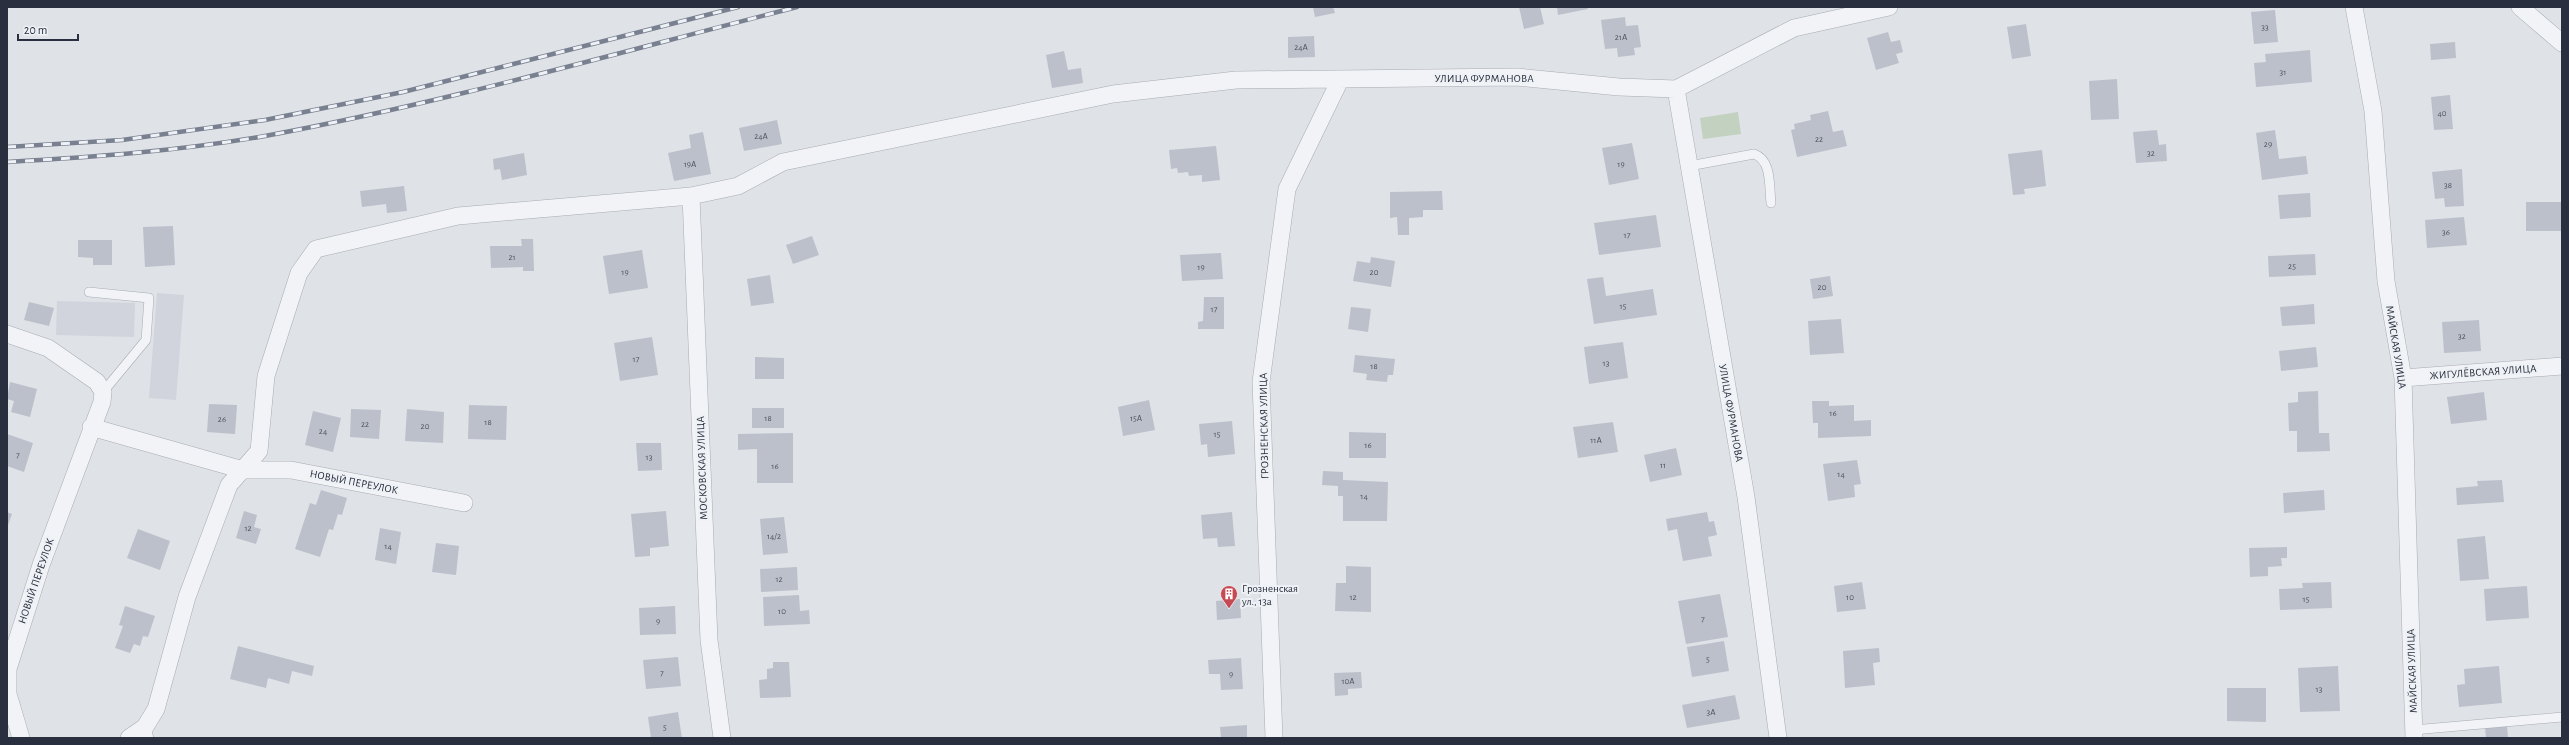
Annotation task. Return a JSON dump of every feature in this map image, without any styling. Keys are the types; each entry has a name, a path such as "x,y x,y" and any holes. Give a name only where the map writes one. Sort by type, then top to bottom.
{"street":[{"name":"УЛИЦА ФУРМАНОВА","path":"243,470 259,451 266,376 299,273 316,249 458,216 691,196 738,186 783,162 1113,94 1236,80 1517,77 1619,87 1676,88 1794,28 1889,7"},
{"name":"МАЙСКАЯ УЛИЦА","path":"2354,7 2373,111 2386,281 2403,378 2414,734"},
{"path":"2520,7 2562,43"},
{"name":"ГРОЗНЕНСКАЯ УЛИЦА","path":"1274,738 1261,382 1287,189 1340,80"},
{"name":"УЛИЦА ФУРМАНОВА","path":"1676,88 1746,497 1778,738"},
{"name":"МОСКОВСКАЯ УЛИЦА","path":"691,196 708,640 722,738"},
{"path":"7,334 48,348 96,382 103,392"},
{"name":"ЖИГУЛЁВСКАЯ УЛИЦА","path":"2403,378 2562,366"},
{"name":"НОВЫЙ ПЕРЕУЛОК","path":"21,738 8,694 8,669 41,565 91,427 102,402 103,392"},
{"name":"НОВЫЙ ПЕРЕУЛОК","path":"91,427 243,470 291,470 464,503"},
{"path":"130,738 147,732 165,685 188,597 229,485 243,470"}],"lane":[{"path":"1689,166 1754,154 1762,157 1767,163 1771,203"},
{"path":"89,292 149,298 146,340 103,392"},
{"path":"2414,734 2562,717"}],"shaded area":[{"path":"157,293 184,295 176,400 149,398"},
{"path":"57,301 135,303 134,337 56,335"}],"green space":[{"path":"1738,112 1741,134 1703,139 1700,118"}],"building":[{"path":"1313,7 1333,7 1335,13 1315,17"},
{"path":"1519,7 1540,7 1544,24 1524,29"},
{"path":"1557,7 1587,7 1588,9 1558,15"},
{"path":"2275,10 2278,42 2254,44 2251,12"},
{"path":"1625,17 1626,26 1638,25 1641,47 1634,48 1635,55 1618,57 1617,48 1605,49 1601,20"},
{"path":"2026,24 2031,56 2012,59 2007,27"},
{"path":"1888,32 1891,42 1900,40 1903,52 1896,54 1899,63 1876,70 1867,38"},
{"path":"1314,36 1315,57 1288,58 1288,37"},
{"path":"2455,42 2456,58 2431,60 2430,44"},
{"path":"2310,50 2312,82 2256,87 2254,63 2266,62 2265,54"},
{"path":"1064,51 1068,70 1081,68 1083,83 1052,88 1046,55"},
{"path":"2117,79 2119,119 2091,120 2089,81"},
{"path":"2450,95 2453,129 2434,130 2431,97"},
{"path":"1828,111 1833,132 1843,130 1847,146 1797,157 1791,130 1795,129 1794,124 1811,120 1810,115"},
{"path":"777,120 782,144 744,151 739,128"},
{"path":"2157,130 2159,145 2166,144 2167,161 2136,163 2133,132"},
{"path":"2275,130 2279,159 2306,156 2308,174 2262,180 2256,133"},
{"path":"703,132 711,174 674,181 668,153 691,148 689,135"},
{"path":"1632,143 1639,179 1609,185 1602,148"},
{"path":"1216,146 1220,180 1202,182 1202,175 1189,176 1188,172 1178,173 1177,168 1171,169 1169,150"},
{"path":"2042,150 2046,186 2024,189 2025,194 2013,195 2008,154"},
{"path":"524,153 527,175 502,180 500,169 494,170 493,159"},
{"path":"2462,169 2464,206 2445,207 2444,198 2435,199 2432,172"},
{"path":"404,186 407,211 387,213 386,204 362,207 360,191"},
{"path":"1442,191 1443,210 1423,210 1423,217 1409,218 1409,235 1398,235 1397,217 1390,218 1390,192"},
{"path":"2310,193 2311,217 2280,219 2278,195"},
{"path":"2526,202 2562,202 2562,231 2526,231"},
{"path":"1656,215 1661,247 1599,255 1594,223"},
{"path":"2464,217 2467,245 2427,248 2425,220"},
{"path":"173,226 175,265 145,267 143,227"},
{"path":"812,236 819,255 793,264 786,245"},
{"path":"521,239 533,239 534,271 523,271 523,267 491,268 490,246 522,246"},
{"path":"78,240 112,240 112,265 93,265 93,258 78,257"},
{"path":"642,250 648,288 609,294 603,256"},
{"path":"1221,253 1223,279 1182,281 1180,255"},
{"path":"2315,254 2316,275 2269,277 2268,256"},
{"path":"1371,257 1395,261 1391,287 1353,281 1357,261 1370,263"},
{"path":"770,275 774,303 751,306 747,279"},
{"path":"1830,276 1833,296 1813,299 1810,279"},
{"path":"1603,277 1606,296 1653,289 1657,315 1594,324 1587,279"},
{"path":"1204,297 1224,297 1224,329 1198,329 1198,322 1203,321"},
{"path":"29,302 54,308 49,326 24,320"},
{"path":"2314,304 2315,324 2282,326 2280,307"},
{"path":"1351,307 1371,309 1368,332 1348,329"},
{"path":"1841,319 1844,353 1810,355 1808,321"},
{"path":"2479,320 2481,351 2444,353 2442,322"},
{"path":"652,337 658,375 620,381 614,343"},
{"path":"1623,342 1628,378 1589,384 1584,347"},
{"path":"2316,347 2318,367 2281,371 2279,351"},
{"path":"1355,355 1395,359 1393,375 1388,375 1387,382 1366,380 1367,374 1353,372"},
{"path":"755,357 784,358 784,379 755,379"},
{"path":"10,382 37,389 30,417 11,412 14,401 7,399"},
{"path":"2318,391 2319,433 2329,433 2330,451 2297,452 2297,431 2289,431 2288,403 2298,402 2298,392"},
{"path":"2484,392 2487,420 2451,424 2447,397"},
{"path":"1149,400 1155,430 1123,436 1118,407"},
{"path":"1812,401 1829,401 1829,406 1854,405 1854,421 1871,420 1871,436 1818,438 1818,423 1813,423"},
{"path":"209,404 237,405 235,434 207,432"},
{"path":"469,405 507,406 506,440 468,439"},
{"path":"752,408 784,408 784,428 752,428"},
{"path":"351,409 381,410 379,439 350,437"},
{"path":"407,409 444,412 443,443 405,441"},
{"path":"313,411 341,418 333,452 305,445"},
{"path":"1232,421 1235,454 1208,457 1207,444 1201,445 1199,424"},
{"path":"1613,422 1618,452 1578,458 1573,427"},
{"path":"1349,432 1386,433 1386,458 1349,458"},
{"path":"793,433 793,483 757,483 757,449 738,450 738,434"},
{"path":"7,434 33,443 24,472 7,466"},
{"path":"636,443 661,443 662,470 638,471"},
{"path":"1676,448 1682,475 1650,482 1644,455"},
{"path":"1857,460 1861,484 1854,485 1855,497 1828,501 1823,464"},
{"path":"1323,471 1343,472 1343,480 1388,482 1387,521 1343,521 1343,496 1338,496 1338,486 1322,485"},
{"path":"2502,480 2504,502 2457,505 2456,488 2478,486 2477,481"},
{"path":"321,490 347,498 342,515 338,514 333,530 329,529 320,557 295,549 310,503 316,505"},
{"path":"2324,490 2325,510 2284,513 2283,493"},
{"path":"244,511 257,515 254,527 261,529 256,544 236,538"},
{"path":"666,511 669,546 650,548 650,556 635,557 631,514"},
{"path":"7,512 12,514 7,528"},
{"path":"1232,512 1235,546 1218,547 1217,538 1203,539 1201,515"},
{"path":"1707,512 1709,522 1714,521 1717,535 1708,537 1712,556 1683,561 1677,529 1668,531 1666,519"},
{"path":"784,517 788,553 763,555 760,519"},
{"path":"380,528 401,532 396,564 375,560"},
{"path":"138,529 170,541 160,570 127,558"},
{"path":"2485,536 2489,579 2460,581 2457,539"},
{"path":"436,543 459,546 456,575 432,572"},
{"path":"2287,547 2287,558 2281,558 2282,566 2268,567 2268,576 2250,577 2249,548"},
{"path":"1346,566 1371,567 1371,612 1335,611 1336,583 1346,583"},
{"path":"797,567 798,590 761,592 760,569"},
{"path":"1862,582 1866,609 1837,612 1834,586"},
{"path":"2331,582 2332,608 2280,610 2279,589 2303,588 2302,583"},
{"path":"2527,586 2529,618 2486,621 2484,589"},
{"path":"1720,594 1728,637 1686,644 1678,601"},
{"path":"799,595 800,611 809,610 810,624 764,626 763,597"},
{"name":"Грозненская ул., 13а","path":"1240,599 1241,618 1217,620 1216,601"},
{"path":"125,606 155,616 148,637 143,636 140,646 134,644 130,653 115,648 123,626 119,625"},
{"path":"675,606 676,634 640,635 639,608"},
{"path":"1724,641 1729,671 1692,677 1687,647"},
{"path":"238,646 314,666 312,676 292,671 289,684 268,678 266,688 230,679"},
{"path":"1879,648 1880,662 1873,663 1875,685 1845,688 1843,651"},
{"path":"678,657 681,686 646,689 643,660"},
{"path":"1241,658 1243,689 1221,690 1220,674 1209,674 1208,660"},
{"path":"773,662 789,662 791,697 760,698 759,680 767,679 767,669 773,668"},
{"path":"2338,666 2340,711 2300,712 2298,668"},
{"path":"2499,666 2502,703 2459,707 2457,685 2465,684 2464,669"},
{"path":"1361,672 1362,688 1348,689 1348,695 1335,696 1334,673"},
{"path":"2227,688 2266,688 2266,722 2227,721"},
{"path":"1735,695 1740,719 1687,728 1682,705"},
{"path":"678,712 682,738 651,738 648,717"},
{"path":"1247,725 1247,738 1221,738 1220,727"},
{"path":"2507,726 2508,738 2486,738 2485,728"}],"railway":[{"path":"7,147 122,140 265,120 403,92 738,7"},
{"path":"7,162 136,153 201,146 265,136 332,123 465,93 797,7"}],"place":[{"name":"Грозненская ул., 13а","path":"1229,609"}]}
